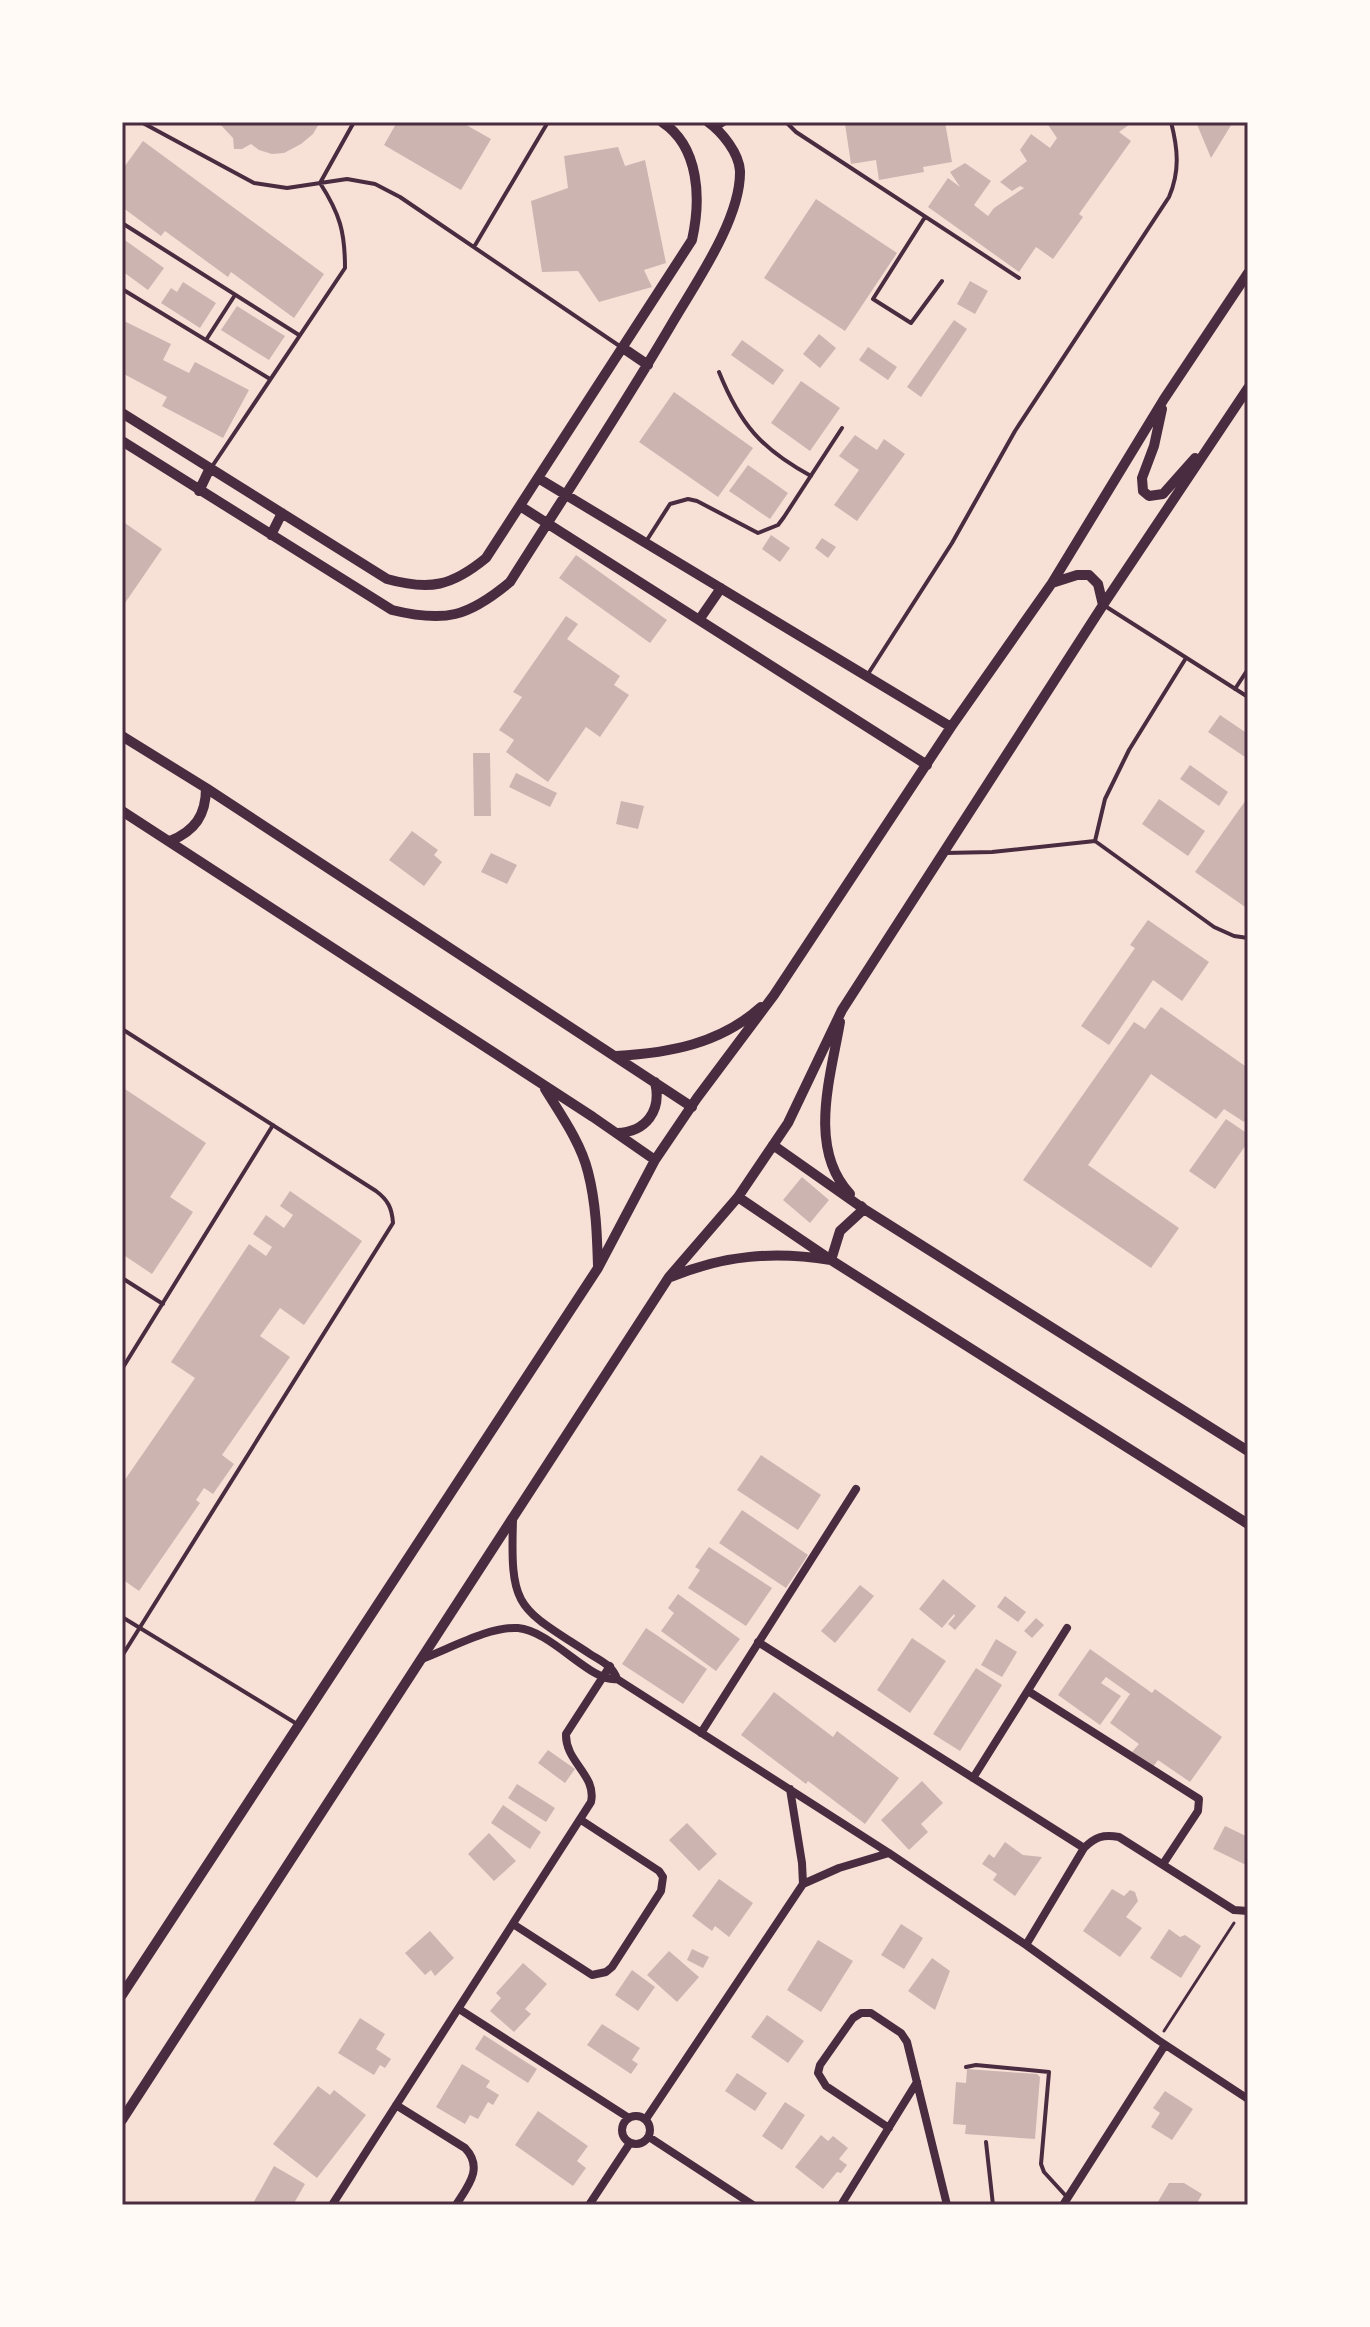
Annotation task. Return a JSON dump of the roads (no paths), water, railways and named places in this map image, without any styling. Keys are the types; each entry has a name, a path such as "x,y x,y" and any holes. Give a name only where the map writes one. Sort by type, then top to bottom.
{"street":[{"path":"122,413 387,579 413,586 440,585 465,575 486,558 692,240 699,210 697,180 687,152 662,122"},
{"path":"122,441 392,610 423,618 455,615 485,603 510,582 648,365 716,249 734,203 740,170 734,152 712,125"},
{"path":"122,1995 301,1726 598,1268 655,1160 774,995 951,727 1052,583 1164,399 1248,273"},
{"path":"623,348 648,365"},
{"path":"122,2120 669,1277 738,1197 788,1123 842,1010 1103,605 1248,388"},
{"path":"1164,399 1154,446 1141,485 1149,496 1163,494 1219,433"},
{"path":"199,491 210,468"},
{"path":"538,478 951,727"},
{"path":"520,506 927,765"},
{"path":"271,535 282,513"},
{"path":"1052,583 1077,575 1089,575 1098,584 1103,605"},
{"path":"699,620 721,588"},
{"path":"122,736 692,1107"},
{"path":"170,841 194,827 206,802 206,788"},
{"path":"122,811 655,1160"},
{"path":"616,1056 671,1051 694,1045 737,1025 774,995"},
{"path":"842,1010 826,1104 825,1133 831,1162 844,1188 864,1209"},
{"path":"617,1133 636,1130 650,1118 657,1101 655,1082"},
{"path":"542,1084 568,1126 588,1170 596,1218 598,1268"},
{"path":"773,1145 864,1209 1248,1451"},
{"path":"738,1197 831,1260 1248,1524"},
{"path":"831,1260 840,1231 864,1209"},
{"path":"669,1277 710,1263 756,1255 781,1254 831,1260"},
{"path":"701,1733 856,1489"},
{"path":"513,1519 511,1565 517,1593 533,1616 610,1666 617,1679 889,1853 1026,1945 1161,2043 1248,2099"},
{"path":"422,1659 508,1628 531,1630 603,1677 617,1679"},
{"path":"973,1778 1067,1628"},
{"path":"551,1641 556,1632"},
{"path":"758,1642 1084,1848"},
{"path":"332,2205 591,1802 591,1784 570,1756 566,1734 610,1666"},
{"path":"1028,1691 1199,1799 1198,1811 1163,1864"},
{"path":"790,1789 803,1884"},
{"path":"513,1924 592,1975 606,1972 628,1942 661,1891 663,1877 659,1871 581,1820"},
{"path":"1026,1945 1084,1848 1093,1839 1106,1835 1119,1837 1234,1910 1245,1911"},
{"path":"646,2119 803,1884 839,1868 889,1853"},
{"path":"459,2009 629,2118"},
{"path":"889,2128 820,2081 820,2065 853,2018 861,2013 871,2013 905,2037 947,2205"},
{"path":"1066,2202 1161,2043"},
{"path":"841,2205 917,2082"},
{"path":"396,2105 473,2156 476,2166 473,2177 456,2205"},
{"path":"637,2116 646,2119 650,2127 649,2137 641,2144 630,2143 622,2134 622,2128 629,2118 637,2116"},
{"path":"649,2137 753,2205"},
{"path":"589,2205 630,2143"}],"lane":[{"path":"143,122 254,183 287,188 347,179 375,184 400,197 623,348"},
{"path":"320,183 354,122"},
{"path":"474,247 548,122"},
{"path":"712,125 727,122"},
{"path":"786,122 796,132 1019,278"},
{"path":"867,676 952,543 1015,431 1169,197 1178,161 1171,122"},
{"path":"210,468 345,268 345,238 341,223 320,183"},
{"path":"925,217 873,299 911,323 942,281"},
{"path":"122,223 300,335"},
{"path":"122,289 270,379"},
{"path":"206,340 236,295"},
{"path":"719,372 732,405 753,435 779,459 811,476"},
{"path":"645,542 670,504 688,499 758,533 768,531 784,517 842,428"},
{"path":"1103,605 1248,697"},
{"path":"1095,841 1105,799 1129,750 1186,658"},
{"path":"1235,689 1248,669"},
{"path":"942,853 992,852 1095,841 1214,927 1234,936 1248,938"},
{"path":"122,1029 386,1199 392,1210 393,1223 122,1656"},
{"path":"122,1369 273,1125"},
{"path":"122,1278 163,1304"},
{"path":"122,1617 301,1726"},
{"path":"966,2067 976,2065 1049,2072 1041,2164 1066,2202"},
{"path":"986,2142 993,2205"}]}
